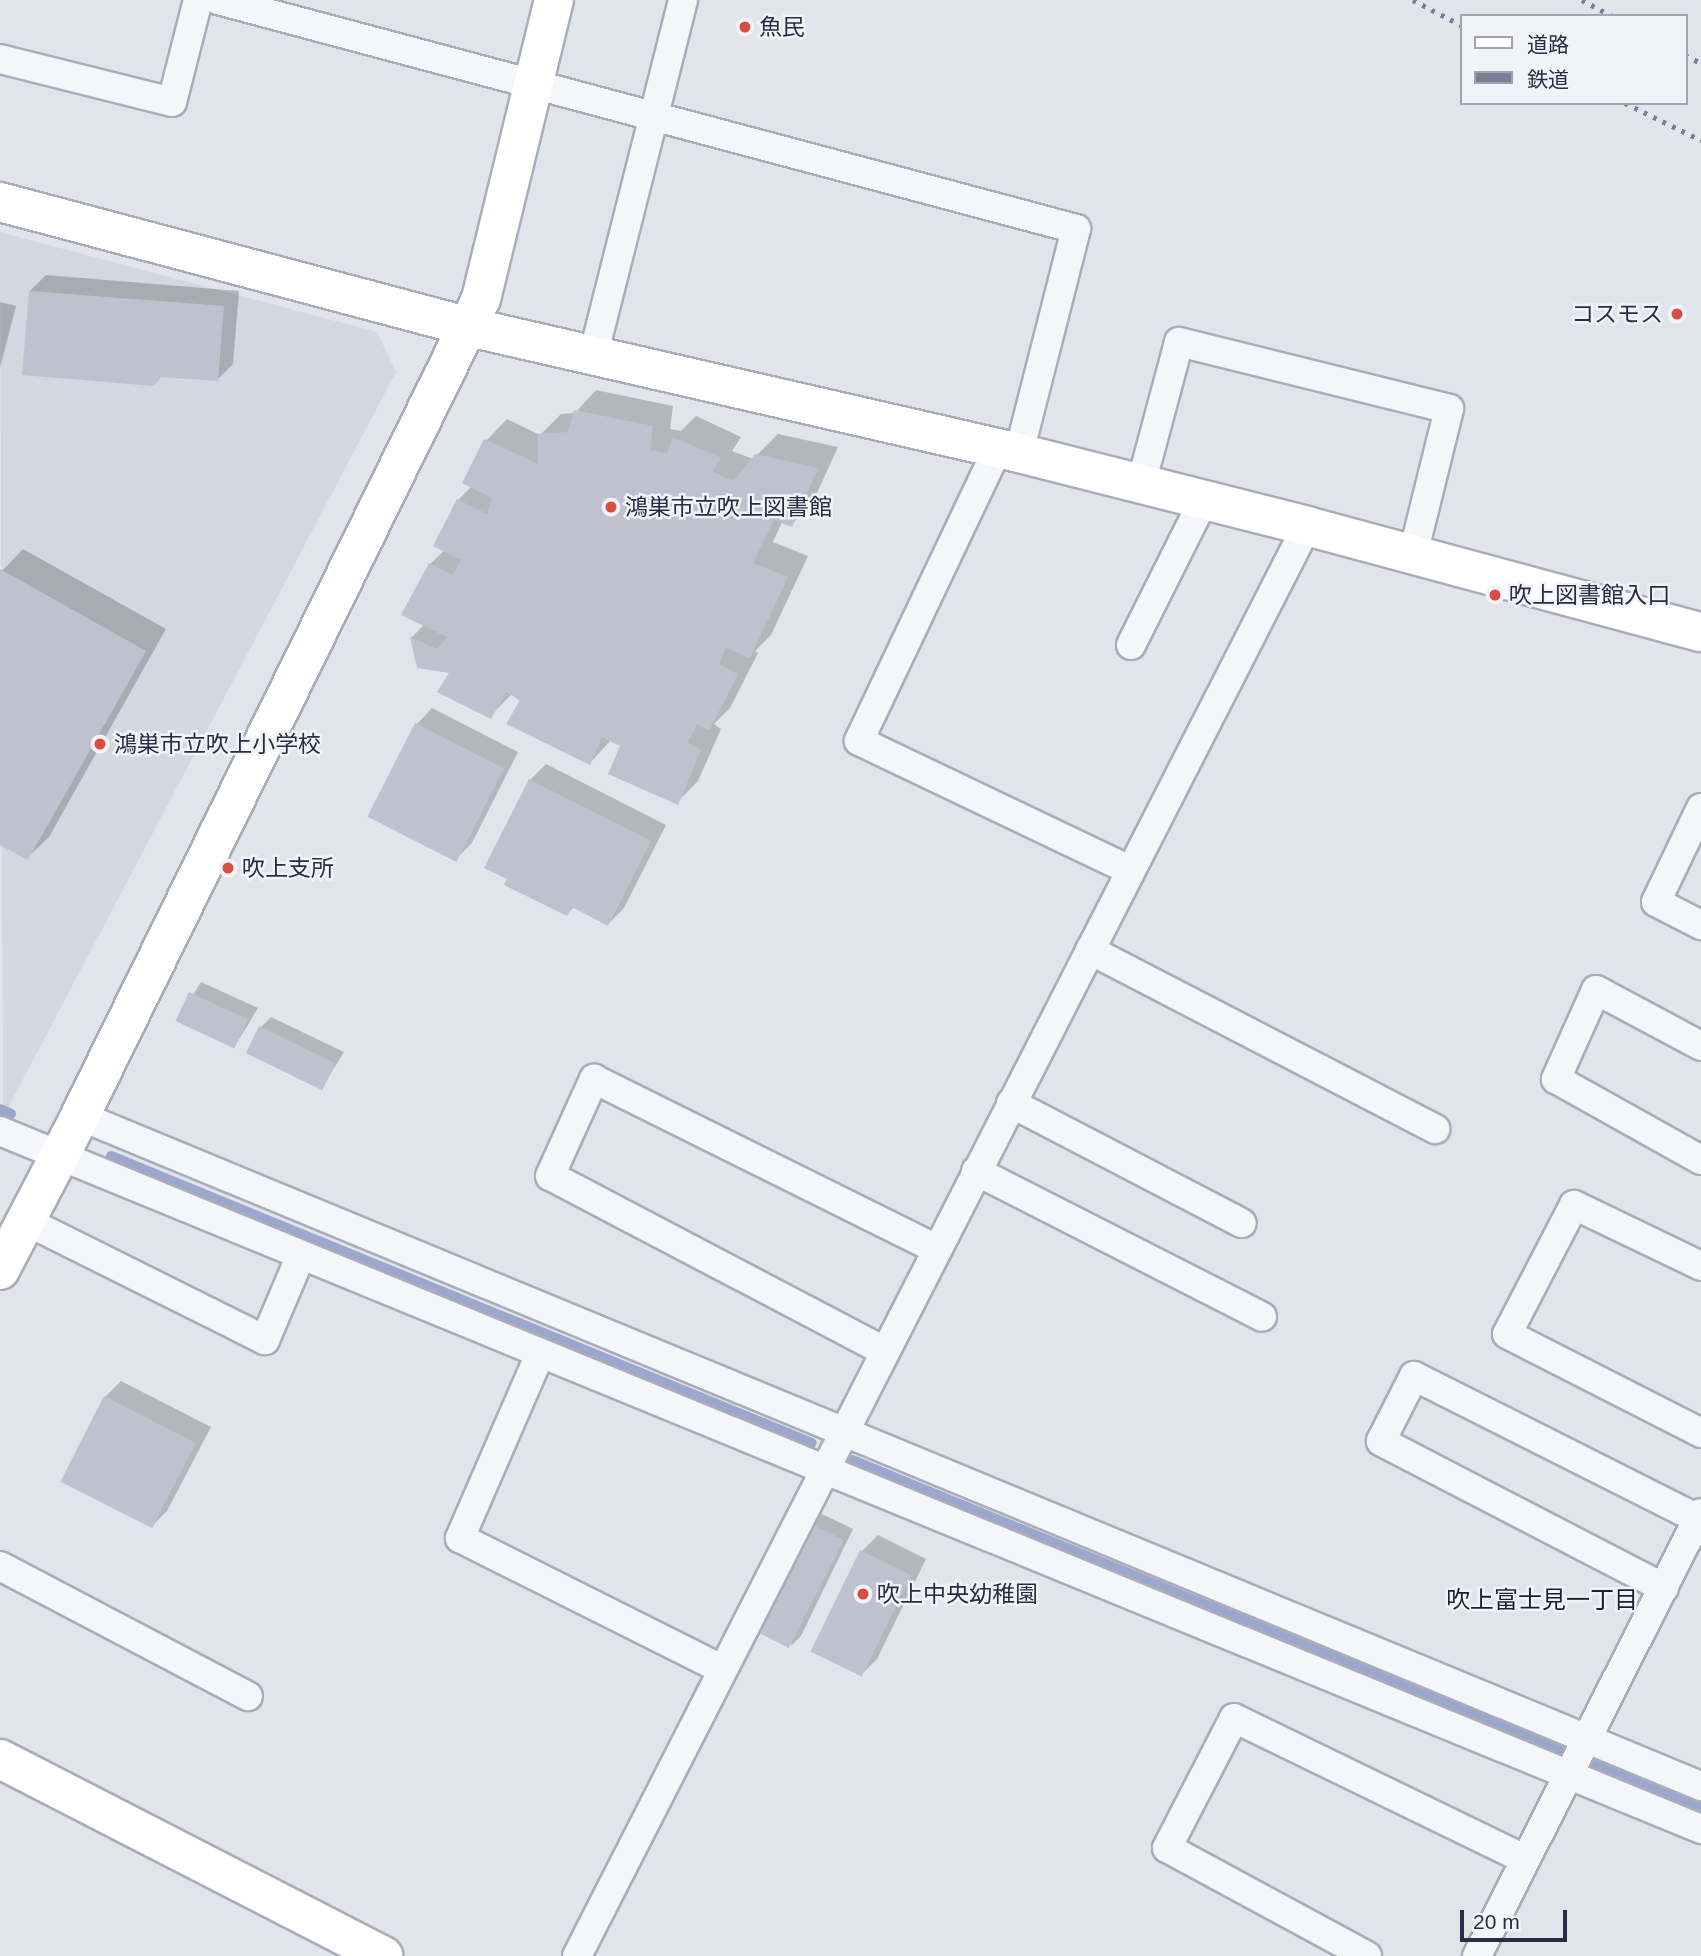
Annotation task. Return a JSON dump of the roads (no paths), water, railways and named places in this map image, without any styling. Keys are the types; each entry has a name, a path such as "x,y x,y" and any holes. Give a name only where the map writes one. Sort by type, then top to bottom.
{"street":[{"path":"0,59 172,102 198,0"},
{"path":"218,0 653,119 1076,229 1008,451 859,741 1130,870"},
{"path":"0,1270 80,1116 481,299 535,87 554,0"},
{"path":"593,356 683,0"},
{"path":"0,202 468,327 1008,451 1204,499 1701,632"},
{"path":"1141,484 1179,342 1449,409 1413,554"},
{"path":"1131,645 1204,499"},
{"path":"577,1956 1307,526"},
{"path":"1701,808 1656,902 1701,925"},
{"path":"1090,950 1435,1129"},
{"path":"1701,1046 1596,990 1556,1079 1701,1160"},
{"path":"884,1351 550,1176 594,1079 936,1249"},
{"path":"1011,1103 1242,1223"},
{"path":"80,1116 844,1429 1701,1786"},
{"path":"0,1131 823,1471 1701,1829"},
{"path":"976,1171 1262,1317"},
{"path":"1701,1266 1574,1205 1507,1334 1701,1433"},
{"path":"26,1221 265,1340 301,1255"},
{"path":"540,1354 460,1538 722,1670"},
{"path":"1477,1956 1567,1773 1587,1740 1664,1588 1700,1516 1414,1376 1381,1441 1664,1588"},
{"path":"0,1566 248,1696"},
{"path":"1367,1956 1167,1848 1234,1718 1525,1859"},
{"path":"0,1759 383,1956"}],"waterway":[{"path":"0,1109 11,1114"},
{"path":"111,1156 812,1443"},
{"path":"852,1460 1559,1749"},
{"path":"1596,1764 1701,1806"}],"railway":[{"path":"1413,0 1460,24"},
{"path":"1582,0 1608,14"},
{"path":"1687,56 1701,63"},
{"path":"1629,105 1701,140"}],"place":[{"name":"魚民","path":"745,27"},
{"name":"コスモス","path":"1677,314"},
{"name":"鴻巣市立吹上図書館","path":"611,507"},
{"name":"吹上図書館入口","path":"1495,595"},
{"name":"鴻巣市立吹上小学校","path":"100,744"},
{"name":"吹上支所","path":"228,868"},
{"name":"吹上中央幼稚園","path":"863,1594"}],"district":[{"name":"吹上富士見一丁目","path":"1542,1600"}]}
